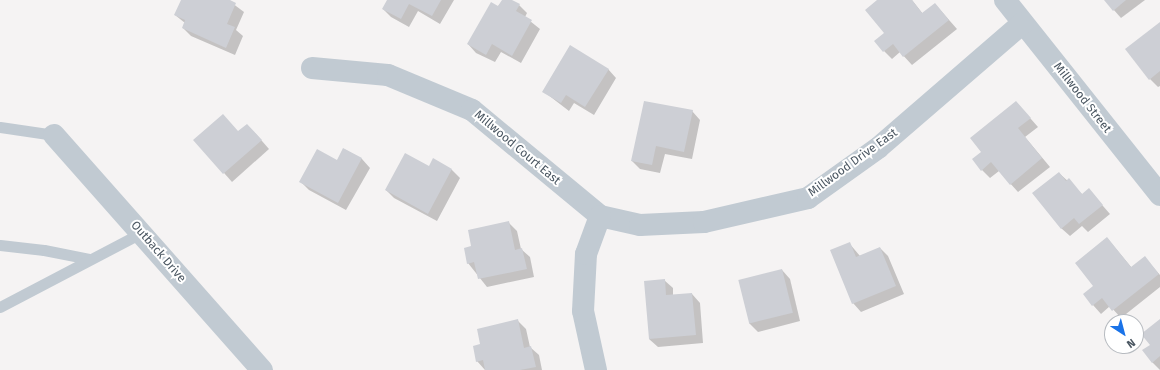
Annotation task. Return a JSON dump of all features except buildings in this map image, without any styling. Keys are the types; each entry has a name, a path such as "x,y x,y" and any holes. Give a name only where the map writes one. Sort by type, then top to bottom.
{"street":[{"name":"Millwood Street","path":"1005,0 1160,195"},
{"name":"Millwood Drive East","path":"600,216 640,225 704,222 808,198 878,148 1023,23"},
{"name":"Millwood Court East","path":"312,68 388,75 472,110 600,216"},
{"name":"Outback Drive","path":"54,135 262,370"},
{"path":"596,370 583,311 586,254 600,216"}],"lane":[{"path":"0,127 54,135"},
{"path":"0,307 141,233"},
{"path":"0,245 90,259"}]}
